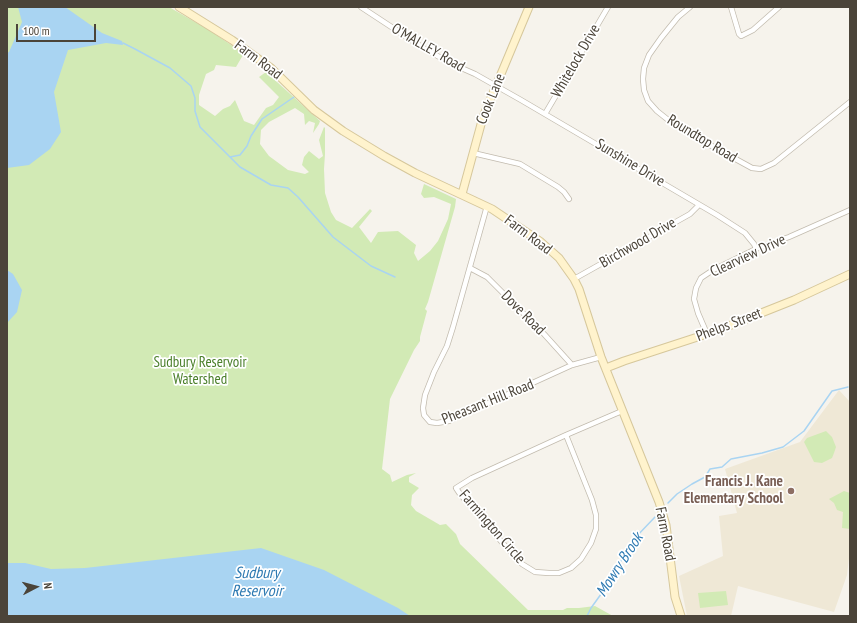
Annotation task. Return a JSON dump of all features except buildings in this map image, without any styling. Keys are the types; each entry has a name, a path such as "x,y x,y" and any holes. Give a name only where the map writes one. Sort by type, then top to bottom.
{"street":[{"name":"Farm Road","path":"179,7 232,40 271,68 314,110 343,131 384,156 448,189 487,206 517,225 551,250 559,258 574,279 601,357 651,480 663,514 668,537 675,597 681,616"},
{"name":"O'MALLEY Road","path":"361,7 425,49 496,86"},
{"name":"Cook Lane","path":"462,194 483,117 529,7"},
{"name":"Whitelock Drive","path":"545,114 608,7"},
{"name":"Roundtop Road","path":"690,7 678,17 649,55 644,68 644,90 648,101 657,111 667,119 710,145 752,168 761,169 774,163 850,102"},
{"path":"731,7 739,34 741,36 752,30 779,7"},
{"name":"Sunshine Drive","path":"496,86 745,233 754,244 756,250"},
{"path":"473,153 520,164 560,188 569,199"},
{"name":"Birchwood Drive","path":"574,279 690,214 699,205"},
{"name":"Pheasant Hill Road","path":"487,206 447,346 434,372 425,395 423,408 424,415 430,422 437,423 449,421 572,366 601,357"},
{"name":"Clearview Drive","path":"707,334 694,299 696,288 701,278 713,270 756,250 803,232 850,210"},
{"name":"Dove Road","path":"470,268 487,277 544,334 572,366"},
{"name":"Phelps Street","path":"606,368 707,334 794,300 850,274"},
{"name":"Farmington Circle","path":"566,435 592,500 596,515 596,529 591,543 581,559 571,568 559,573 535,572 522,564 456,488 472,478 566,435 622,411"}],"shaded area":[{"name":"Francis J. Kane Elementary School","path":"839,390 850,402 850,550 847,575 834,612 738,586 731,616 687,616 679,576 723,556 719,516 737,513 725,469 800,442"}],"green space":[{"name":"Sudbury Reservoir Watershed","path":"7,7 169,7 209,30 243,53 243,55 236,67 216,65 214,70 206,74 199,95 199,105 215,116 223,109 230,106 235,100 244,121 254,125 266,108 273,105 279,97 259,77 266,72 320,121 313,133 315,123 309,121 305,125 304,114 295,108 269,122 261,130 260,144 269,156 288,170 305,174 309,172 302,165 304,157 309,151 319,159 323,156 319,140 324,127 325,193 331,212 336,220 352,228 370,209 372,211 359,227 371,243 378,232 398,231 416,245 414,253 418,261 430,251 438,241 448,219 451,204 434,197 424,198 421,194 424,184 456,199 455,207 425,309 427,311 420,341 390,399 382,469 390,475 392,482 407,475 416,473 409,477 409,482 419,488 412,495 411,505 416,511 440,525 446,524 456,534 460,544 528,610 563,610 567,608 595,606 613,616 7,616"},
{"path":"826,431 832,437 836,447 834,453 832,458 822,463 814,462 804,442 807,438"},
{"path":"844,491 850,493 850,529 842,528 843,512 837,510 834,503 829,499"},
{"path":"726,591 728,605 700,608 698,593"}],"water":[{"path":"18,7 65,7 102,33 122,41 123,45 106,43 68,50 54,92 61,132 50,149 29,165 7,168 7,53 9,52 22,22"},
{"path":"7,270 13,274 22,290 17,312 7,323"},
{"name":"Sudbury Reservoir","path":"261,548 324,570 398,608 410,616 7,616 7,563 25,563 51,569 85,568"}],"waterway":[{"path":"123,43 170,68 191,86 195,98 195,111 200,127 240,167 271,185 288,188 298,197 333,237 371,266 395,277"},
{"path":"230,157 240,155 247,146 251,136 262,119 294,97"},
{"name":"Mowry Brook","path":"668,503 677,494 705,477 710,469 722,467 731,459 783,447 804,431 832,391 848,387"},
{"name":"Mowry Brook","path":"587,616 609,583 634,539 655,517"}],"place":[{"name":"Francis J. Kane Elementary School","path":"791,491"}]}
